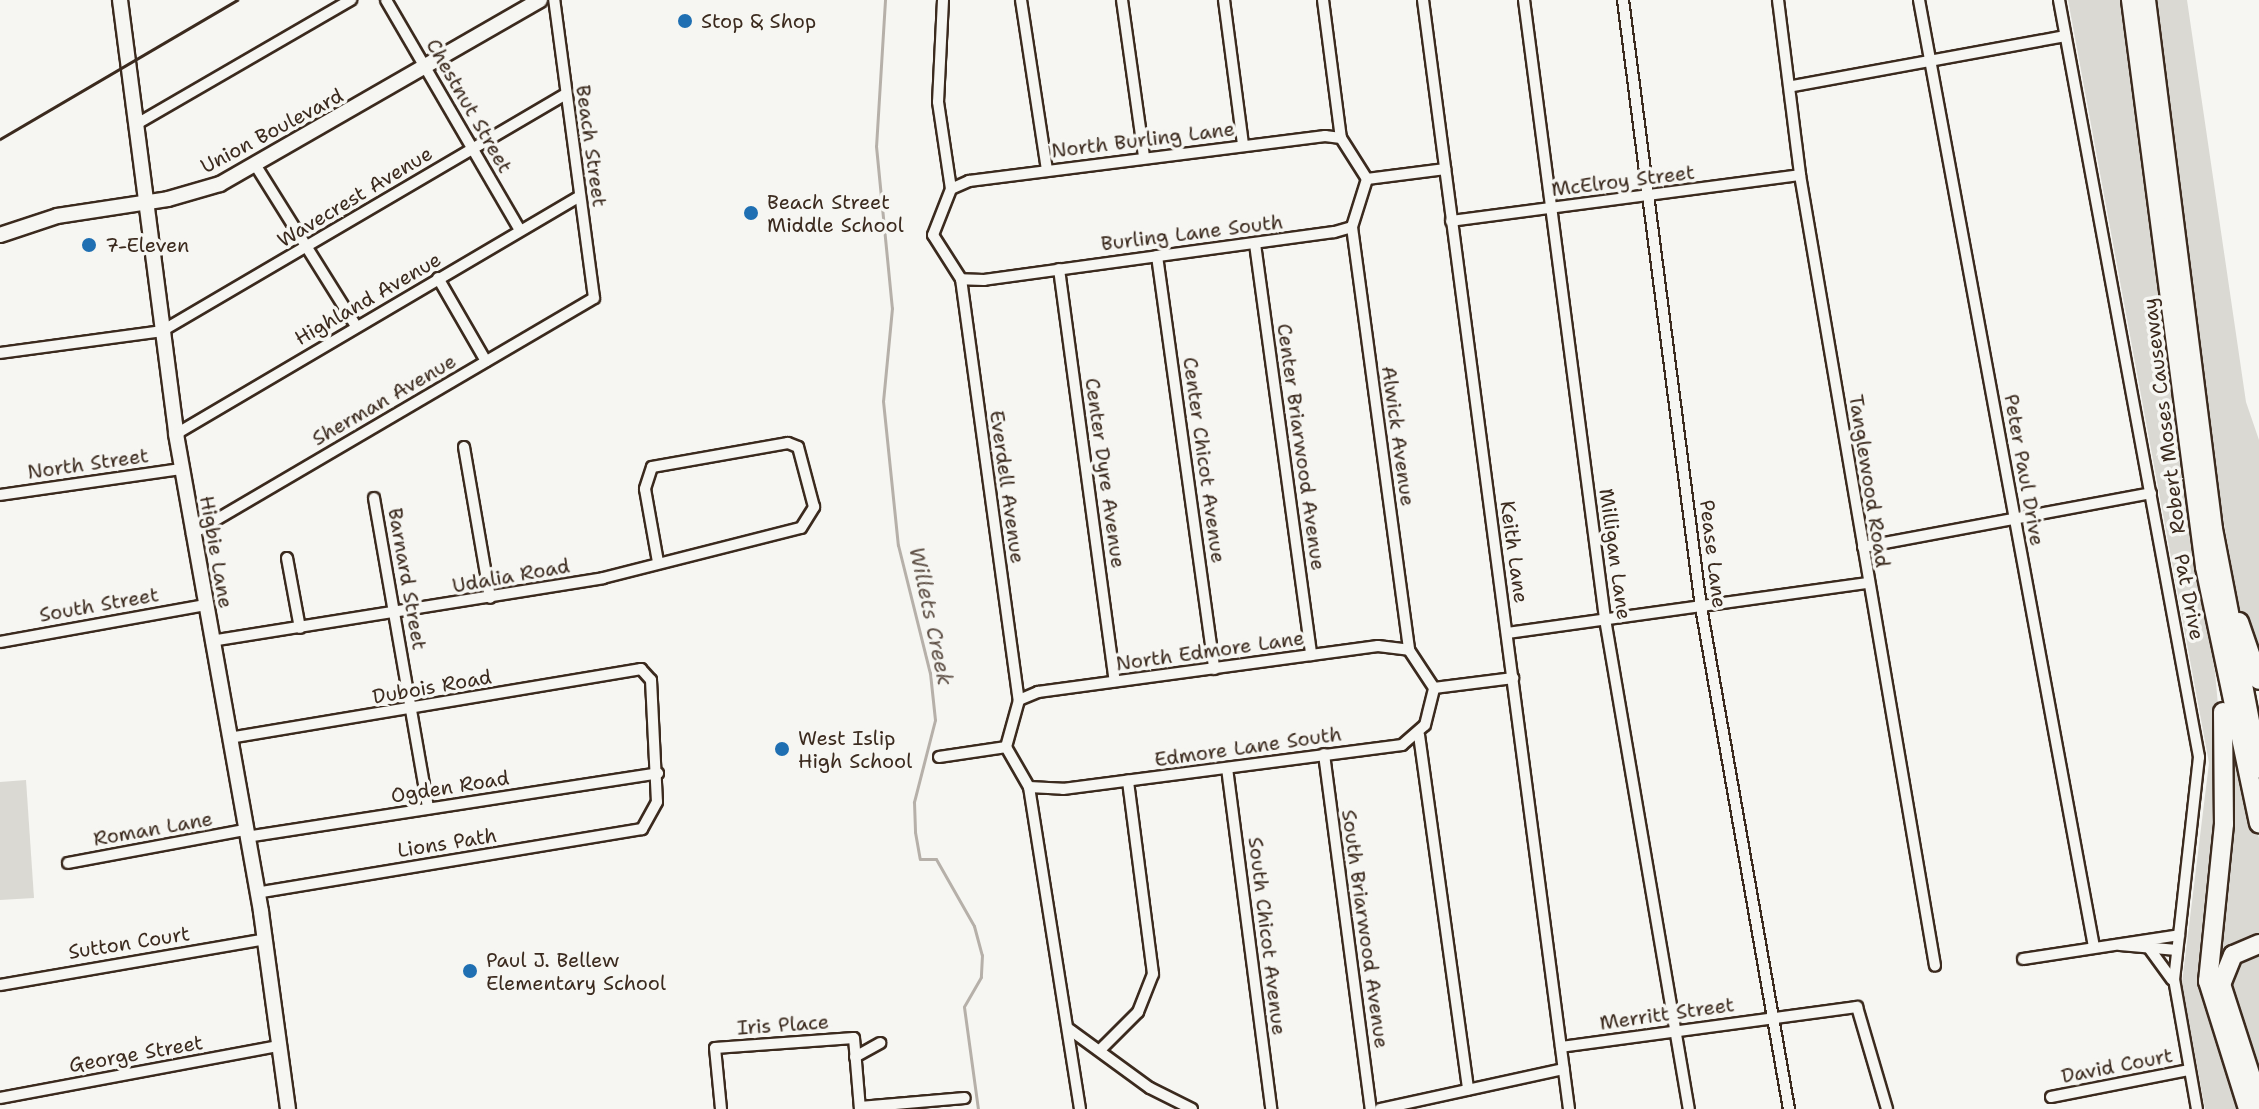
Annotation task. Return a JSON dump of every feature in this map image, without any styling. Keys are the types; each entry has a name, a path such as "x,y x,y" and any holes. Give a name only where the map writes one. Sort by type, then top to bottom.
{"highway":[{"name":"Robert Moses Causeway","path":"2131,0 2216,633 2259,823"},
{"name":"Robert Moses Causeway","path":"2146,0 2205,467 2259,769"},
{"path":"2205,467 2237,614 2259,680"},
{"path":"2216,633 2225,811 2208,981 2248,1109"},
{"path":"2259,944 2233,955 2221,984 2259,1102"}],"main road":[{"name":"Higbie Lane","path":"120,0 181,469 265,939 288,1109"},
{"name":"Union Boulevard","path":"0,235 70,213 145,203 214,187 256,166 540,0"}],"street":[{"path":"135,125 351,0"},
{"name":"Chestnut Street","path":"386,0 520,230"},
{"name":"Beach Street","path":"554,0 594,298"},
{"path":"943,0 938,102 951,189 933,235 961,279"},
{"path":"1021,0 1047,170"},
{"path":"1122,0 1144,157"},
{"path":"1224,0 1243,145"},
{"path":"1323,0 1341,138 1367,179 1352,227"},
{"name":"Keith Lane","path":"1423,0 1569,1109"},
{"name":"Milligan Lane","path":"1524,0 1605,619 1679,1030 1689,1109"},
{"name":"Pease Lane","path":"1623,0 1701,607 1777,1017 1789,1109"},
{"name":"Tanglewood Road","path":"1778,0 1793,86 1800,175 1867,583 1935,966"},
{"name":"Peter Paul Drive","path":"1919,0 2015,519 2100,946"},
{"name":"Pat Drive","path":"2059,0 2200,763 2174,985 2197,1109"},
{"path":"1793,86 2065,36"},
{"name":"Wavecrest Avenue","path":"162,331 566,94"},
{"name":"North Burling Lane","path":"951,189 1047,170 1144,157 1243,145 1341,138"},
{"path":"256,166 356,326"},
{"path":"1367,179 1445,169"},
{"name":"McElroy Street","path":"1451,221 1800,175"},
{"name":"Highland Avenue","path":"176,434 580,196"},
{"name":"Burling Lane South","path":"961,279 1255,244 1352,227"},
{"name":"Alwick Avenue","path":"1352,227 1409,650"},
{"name":"Center Briarwood Avenue","path":"1255,244 1311,655"},
{"name":"Center Chicot Avenue","path":"1157,256 1214,669"},
{"name":"Center Dyre Avenue","path":"1059,269 1115,681"},
{"path":"438,278 486,361"},
{"name":"Everdell Avenue","path":"961,279 1019,700"},
{"name":"Sherman Avenue","path":"192,534 594,298"},
{"path":"0,353 162,331"},
{"name":"Udalia Road","path":"211,641 490,598 658,562 810,521 810,478 798,447 788,443 665,463 645,476 658,562"},
{"path":"464,447 490,598"},
{"name":"North Street","path":"0,495 181,469"},
{"path":"1863,547 2151,493"},
{"name":"Barnard Street","path":"374,498 428,808"},
{"path":"287,558 300,628"},
{"path":"1507,633 1867,583"},
{"name":"South Street","path":"0,642 205,605"},
{"name":"North Edmore Lane","path":"1019,700 1115,681 1378,646 1409,650"},
{"path":"1409,650 1434,688"},
{"name":"Dubois Road","path":"229,738 641,669 651,680 658,773"},
{"path":"1434,688 1513,678"},
{"path":"1434,688 1419,735 1468,1090"},
{"path":"1019,700 1006,747 1029,787 1080,1109"},
{"name":"Edmore Lane South","path":"1029,787 1128,781 1402,745 1419,735"},
{"path":"939,757 1006,747"},
{"name":"South Briarwood Avenue","path":"1324,754 1371,1109"},
{"name":"South Chicot Avenue","path":"1227,768 1271,1109"},
{"name":"Ogden Road","path":"246,833 658,773"},
{"name":"Lions Path","path":"257,893 642,829 657,802 658,773"},
{"path":"1102,1048 1138,1012 1153,974 1128,781"},
{"name":"Roman Lane","path":"68,863 246,833"},
{"path":"2023,959 2179,935"},
{"name":"Sutton Court","path":"0,985 265,939"},
{"path":"2100,946 2177,950"},
{"path":"2147,947 2174,985"},
{"name":"Merritt Street","path":"1561,1047 1857,1007 1887,1109"},
{"path":"1069,1029 1102,1048 1150,1088 1192,1109"},
{"name":"Iris Place","path":"721,1109 715,1048 854,1038 855,1057"},
{"path":"880,1043 855,1057 860,1108 965,1098"},
{"name":"George Street","path":"0,1098 279,1046"},
{"path":"1380,1109 1564,1069"},
{"name":"David Court","path":"2051,1097 2189,1070"}],"shaded area":[{"path":"2068,0 2126,0 2196,570 2215,672 2222,750 2210,922 2244,1109 2205,1109 2182,983 2209,763"},
{"path":"2153,0 2187,0 2246,402 2259,440 2259,667 2239,608 2218,489"},
{"path":"2231,742 2259,838 2259,942 2244,945 2215,997"},
{"path":"26,780 34,898 0,900 0,782"},
{"path":"2259,951 2259,1087 2229,1002 2229,970 2237,958"}],"waterway":[{"name":"Willets Creek","path":"885,0 876,146 892,308 883,401 898,545 930,673 935,720 914,802 915,832 920,859 936,859 974,926 982,955 981,977 964,1007 978,1109"}],"railway":[{"path":"0,139 237,0"}],"place":[{"name":"Stop & Shop","path":"685,21"},
{"name":"Beach Street Middle School","path":"751,213"},
{"name":"7-Eleven","path":"89,245"},
{"name":"West Islip High School","path":"782,749"},
{"name":"Paul J. Bellew Elementary School","path":"470,971"}]}
